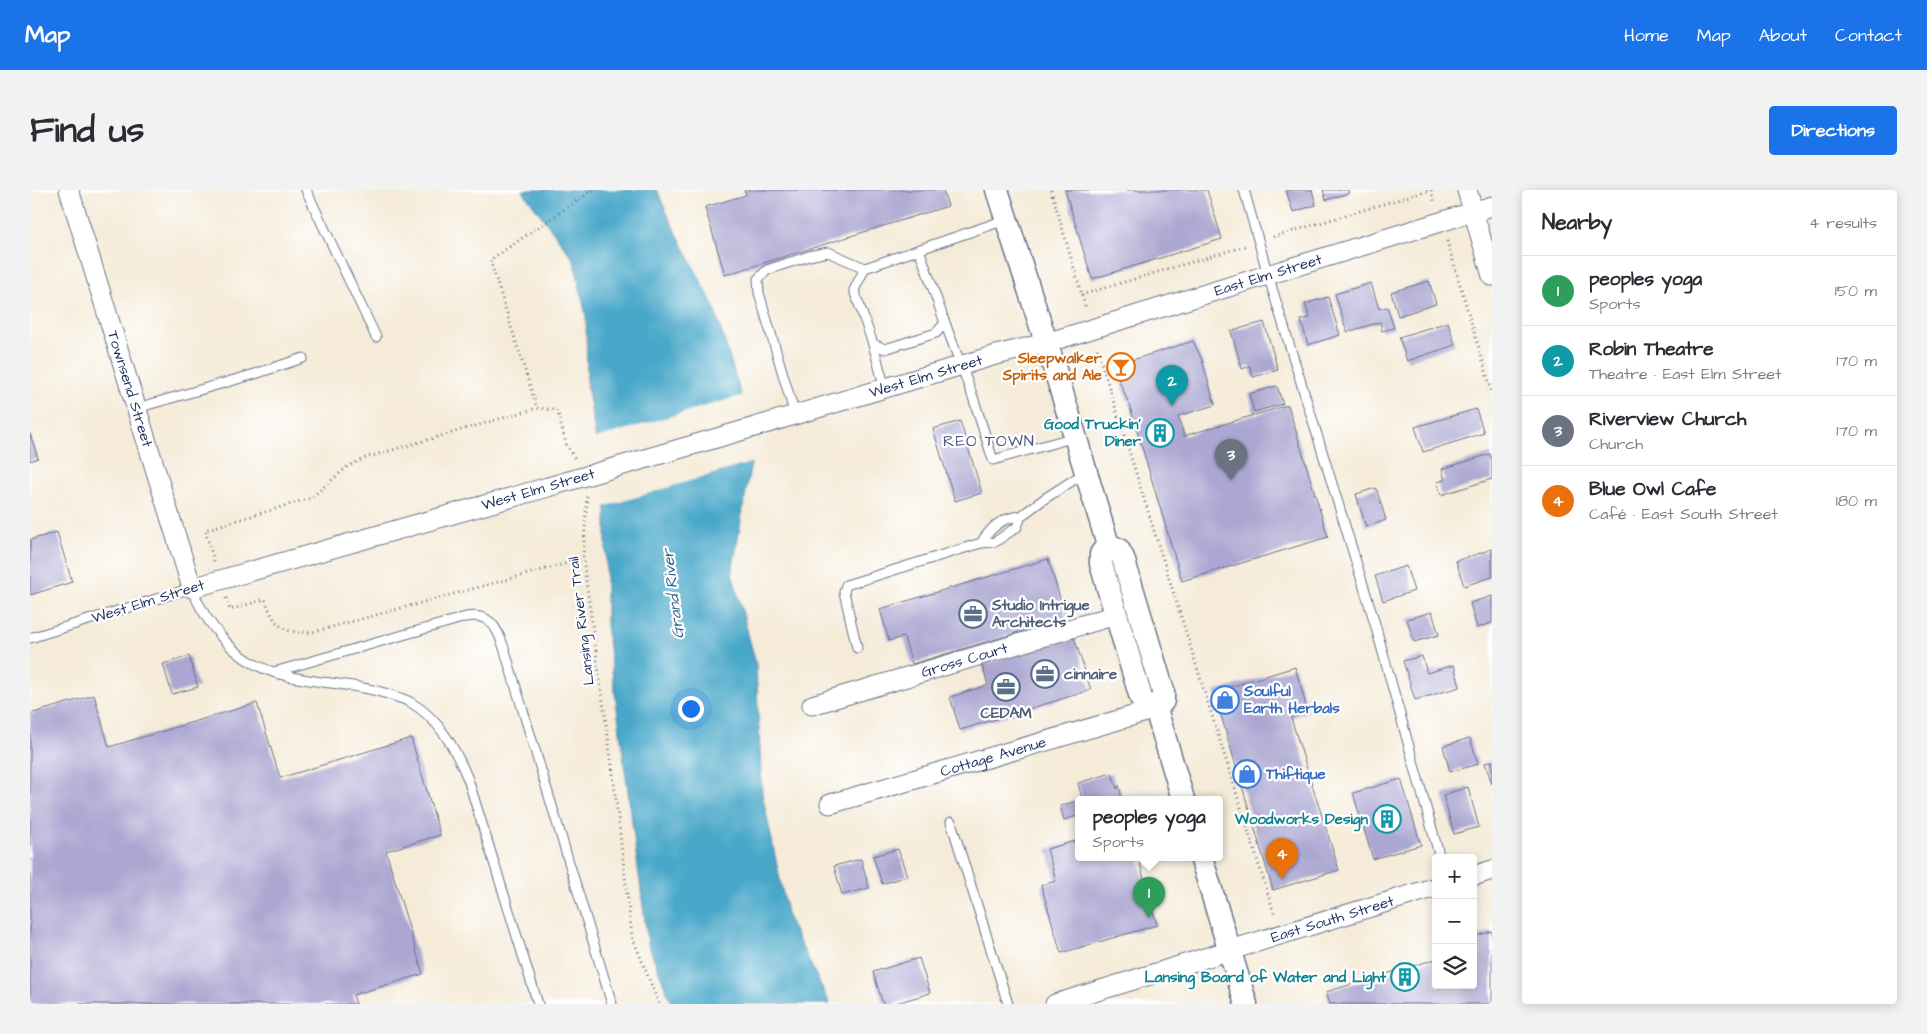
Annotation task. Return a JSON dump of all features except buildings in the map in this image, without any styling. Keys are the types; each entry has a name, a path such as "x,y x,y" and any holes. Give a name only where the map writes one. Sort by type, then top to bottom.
{"street":[{"name":"Townsend Street","path":"69,190 192,588"},
{"path":"997,190 1108,545"},
{"path":"1467,190 1492,276"},
{"name":"East Elm Street","path":"1046,343 1492,206"},
{"name":"West Elm Street","path":"192,588 1046,343"},
{"path":"1108,545 1101,554 1101,564 1141,698 1146,706 1156,709"},
{"path":"1108,545 1118,549 1123,558 1163,691 1163,700 1156,709"},
{"name":"Gross Court","path":"812,705 1116,615"},
{"path":"1156,709 1183,796"},
{"name":"Cottage Avenue","path":"830,804 1156,709"},
{"path":"1202,861 1246,1004"},
{"path":"1477,875 1492,870"},
{"name":"East South Street","path":"1057,1004 1432,888"}],"lane":[{"path":"306,190 376,337"},
{"path":"1244,190 1268,275 1373,617 1439,854"},
{"path":"795,415 759,293 758,279 766,270 828,252 865,268 1006,220"},
{"path":"919,249 973,397 993,460 1075,437"},
{"path":"865,268 854,290 873,344 885,389"},
{"path":"873,344 885,349 936,333 945,322"},
{"path":"137,408 303,358"},
{"path":"857,648 844,592 846,585 981,543 988,532 1009,517 1021,516 1086,472"},
{"path":"192,588 205,617 222,639 243,658 271,673 340,683 393,695 409,702 436,723 454,749 468,779 538,1004"},
{"name":"West Elm Street","path":"30,638 192,588"},
{"path":"271,673 466,617 482,617 496,627 612,1004"},
{"path":"951,822 1008,1004"}],"path":[{"path":"575,460 566,444 557,410 537,408 490,260 593,190"},
{"path":"1051,190 1100,360 1274,913"},
{"path":"1431,190 1492,392"},
{"name":"Lansing River Trail","path":"587,494 583,559 612,766 632,936 659,1004"}],"water":[{"name":"Grand River","path":"522,190 657,190 714,307 755,440 732,572 756,664 762,793 788,918 830,1004 672,1004 648,944 606,625 606,503 587,384 586,316 574,260"}],"pier":[{"path":"744,395 757,439 753,462 603,507 593,439"}],"place":[{"name":"Sleepwalker Spirits and Ale","path":"1121,367"},
{"name":"Robin Theatre","path":"1172,406"},
{"name":"Good Truckin' Diner","path":"1160,433"},
{"name":"Riverview Church","path":"1231,480"},
{"name":"Studio Intrigue Architects","path":"973,614"},
{"name":"cinnaire","path":"1045,674"},
{"name":"CEDAM","path":"1006,687"},
{"name":"Soulful Earth Herbals","path":"1225,700"},
{"name":"Thiftique","path":"1247,774"},
{"name":"Woodworks Design","path":"1387,819"},
{"name":"Blue Owl Cafe","path":"1282,879"},
{"name":"peoples yoga","path":"1149,918"},
{"name":"Lansing Board of Water and Light","path":"1405,977"}],"district":[{"name":"REO TOWN","path":"989,440"}]}
